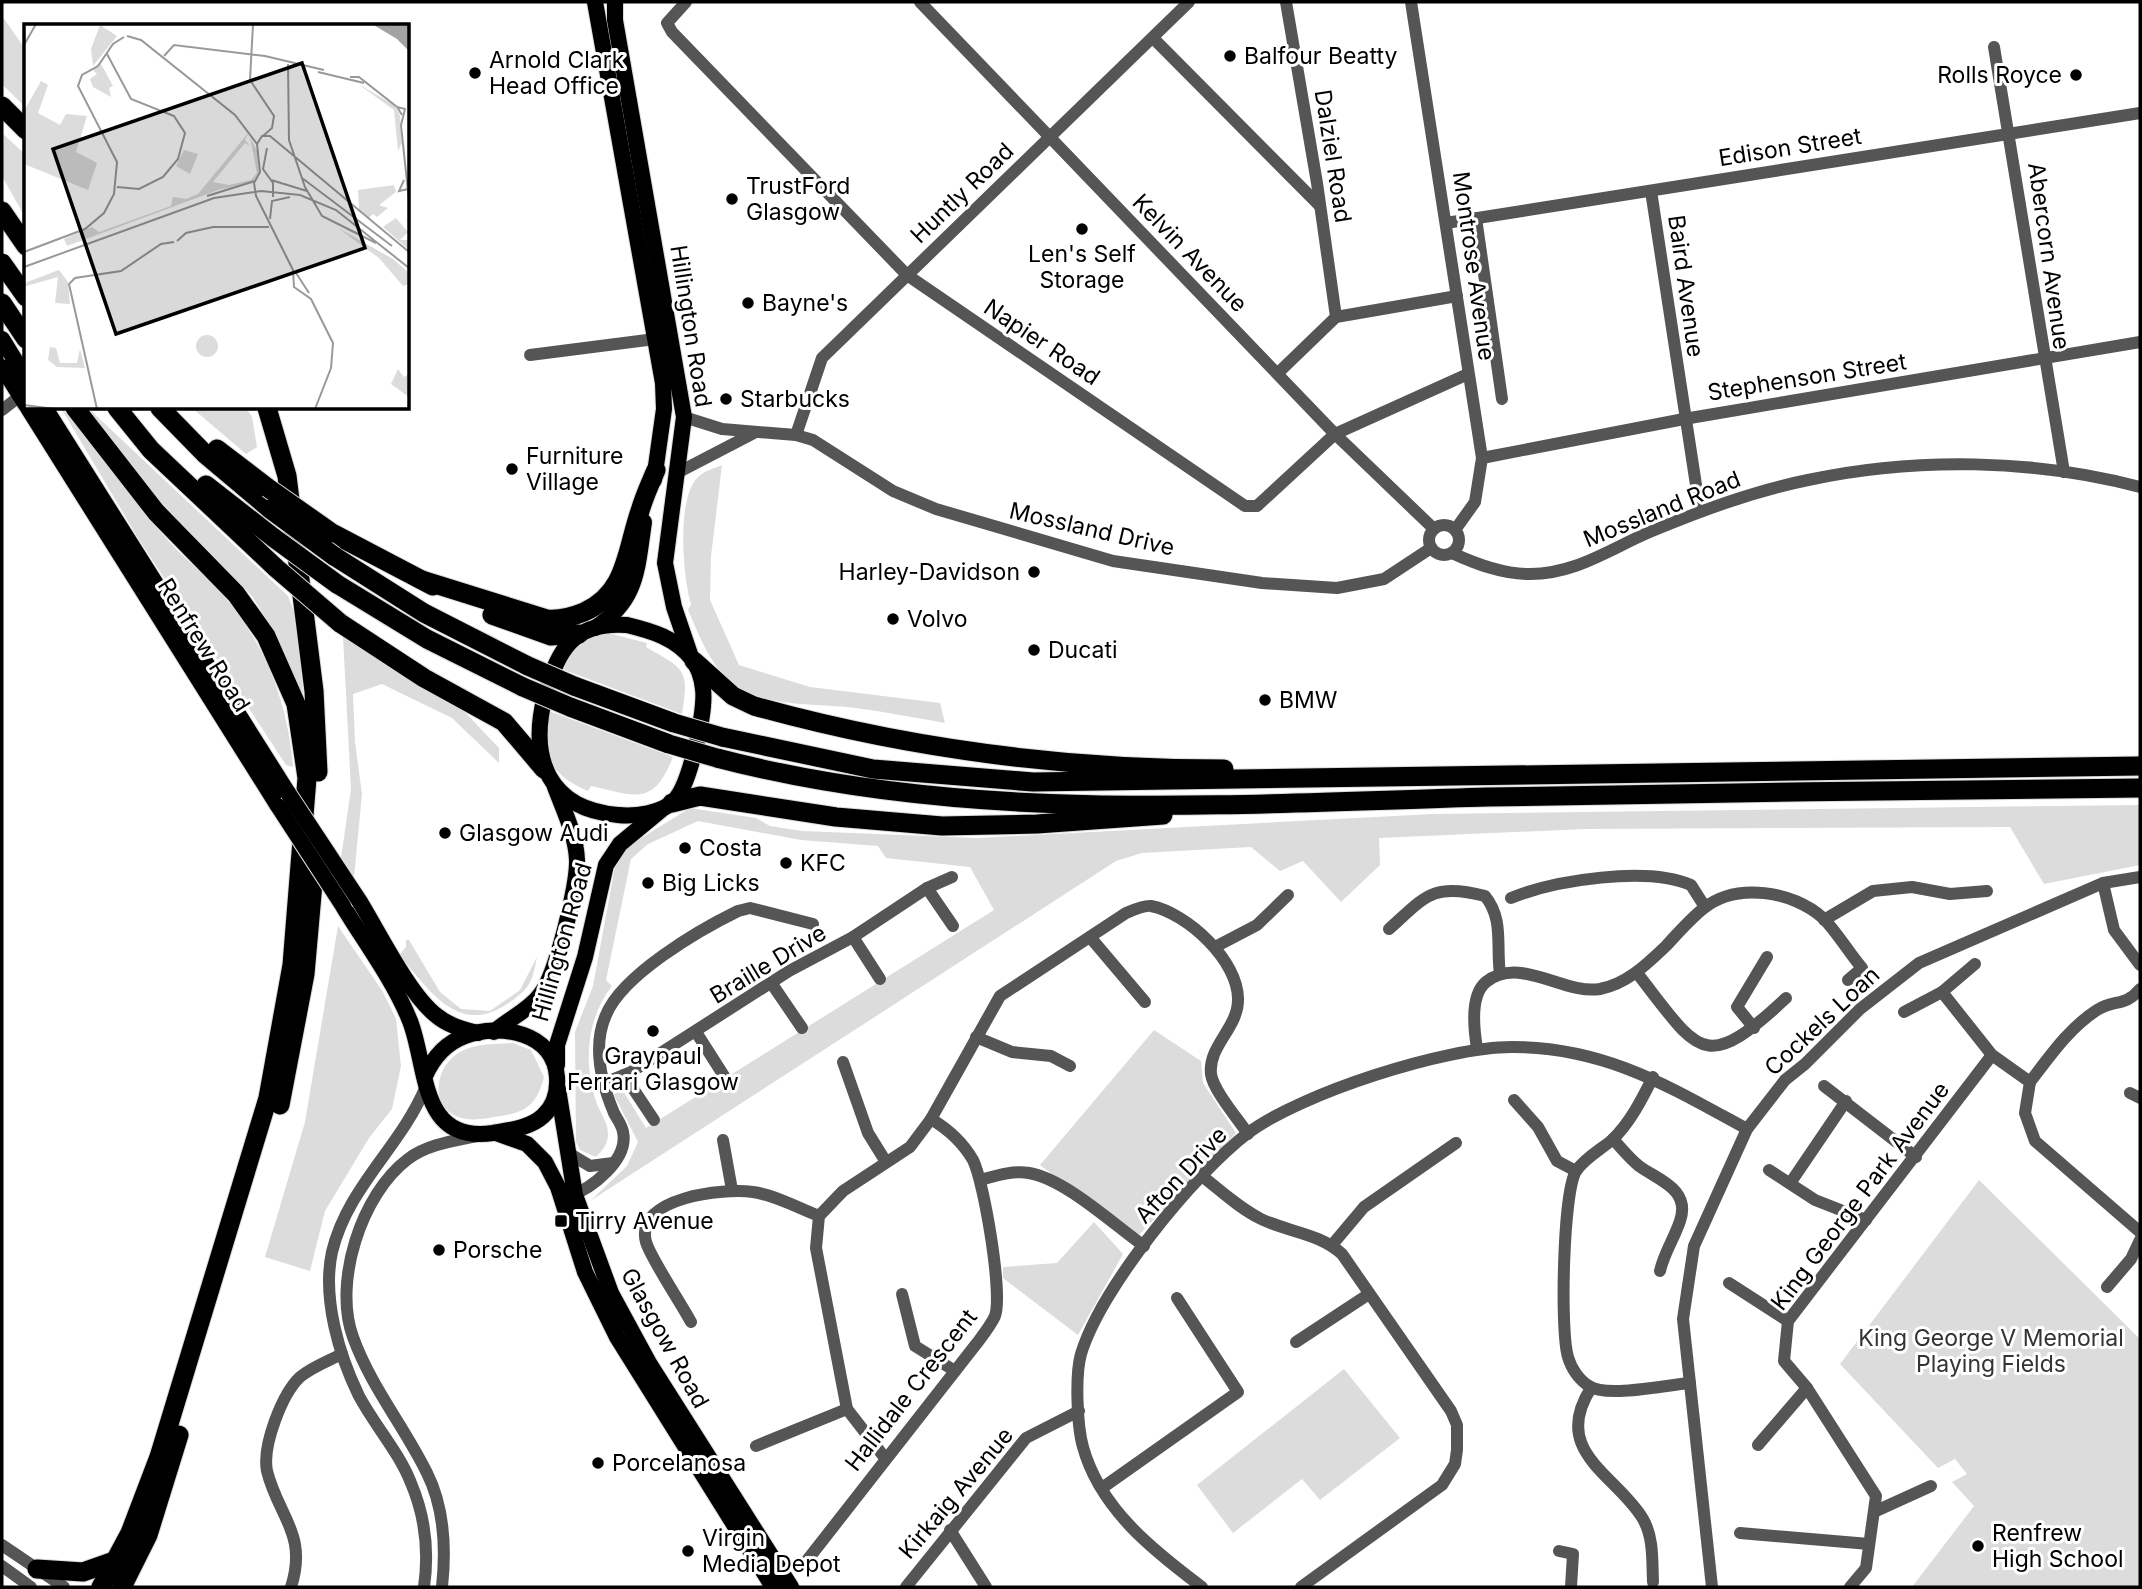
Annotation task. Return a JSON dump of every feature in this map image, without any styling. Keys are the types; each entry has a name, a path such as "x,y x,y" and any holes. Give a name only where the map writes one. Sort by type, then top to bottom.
{"highway":[{"path":"2,106 24,128"},
{"path":"2,211 24,243"},
{"path":"2,263 24,294"},
{"path":"2,303 24,337"},
{"path":"77,410 156,512 236,594 266,636 296,704 307,778 292,965 272,1081 126,1561 122,1587"},
{"path":"119,410 151,450 276,568 341,623 401,663 504,722 549,776"},
{"path":"128,410 205,484 337,584 427,639 523,687 669,744 717,758 856,788 991,802 1329,803"},
{"path":"162,410 206,455 271,509 334,556 424,613 574,687 722,737 836,763 994,781 1185,782 2140,766"},
{"path":"170,410 268,488 332,533 465,603 534,631 551,636 587,631"},
{"path":"101,1587 126,1561 165,1487 272,1134 293,1045 305,974 318,804 316,719 287,476 268,410"},
{"path":"422,580 547,619 566,618 594,607 608,597 621,579 640,511 656,470"},
{"path":"692,659 733,696 754,706 909,741 1040,762 1220,769 1825,770"},
{"path":"667,806 700,796 836,817 991,826 1329,803 1487,797 2140,788"},
{"path":"34,1578 83,1572 126,1561"},
{"path":"126,1561 135,1587"}],"main road":[{"name":"Hillington Road","path":"587,631 618,611 631,590 656,470 664,409 663,383 595,2"},
{"name":"Hillington Road","path":"615,2 615,20 684,417 665,563 674,607 692,659"},
{"path":"2,339 24,375"},
{"name":"Renfrew Road","path":"2,366 24,401"},
{"name":"Renfrew Road","path":"30,410 283,800 360,902 419,996 434,1014 457,1027 487,1033"},
{"name":"Renfrew Road","path":"46,410 397,993 410,1022 425,1081"},
{"path":"617,624 644,629 673,641 692,659 702,682 704,697 690,765 667,806 635,815 607,814 575,801 549,776 538,734 550,676 558,656 587,631 617,624"},
{"name":"Hillington Road","path":"487,1033 534,1002 546,987 573,893 577,869 575,846 549,776"},
{"name":"Hillington Road","path":"557,1079 557,1045 585,957 606,865 620,844 667,806"},
{"path":"514,1032 534,1039 548,1052 557,1079 550,1108 531,1124 491,1133 462,1131 442,1120 434,1110 425,1081 444,1048 465,1036 487,1033 514,1032"},
{"name":"Glasgow Road","path":"557,1079 570,1154 568,1197 585,1272 617,1337 773,1587"},
{"name":"Glasgow Road","path":"491,1133 527,1144 540,1155 553,1174 568,1197 627,1325 791,1587"}],"street":[{"name":"Napier Road","path":"686,2 667,23 672,32 907,275 1245,506 1257,506 1335,434 1468,374"},
{"name":"Kelvin Avenue","path":"920,2 1335,434 1434,529"},
{"name":"Huntly Road","path":"796,435 822,358 1189,2"},
{"name":"Dalziel Road","path":"1286,2 1321,207 1336,317"},
{"name":"Montrose Avenue","path":"1411,2 1482,458 1475,502 1455,530"},
{"path":"1153,38 1321,207"},
{"name":"Abercorn Avenue","path":"1994,47 2010,133 2043,359 2064,472"},
{"name":"Edison Street","path":"1447,223 2140,113"},
{"name":"Baird Avenue","path":"1651,191 1700,511"},
{"path":"1476,218 1502,400"},
{"path":"1278,373 1336,317 1457,296"},
{"path":"530,355 655,339"},
{"name":"Stephenson Street","path":"1482,458 1684,419 2140,342"},
{"path":"2,410 24,403"},
{"name":"Mossland Drive","path":"684,417 722,429 796,435 828,447 894,491 936,509 1113,561 1262,583 1337,588 1384,579 1432,548"},
{"path":"677,473 754,433"},
{"name":"Mossland Road","path":"1452,554 1510,573 1560,571 1591,561 1700,511 1807,480 1867,469 1937,464 2064,472 2140,487"},
{"path":"1448,526 1455,530 1459,538 1452,554 1439,554 1432,548 1429,540 1434,529 1448,526"},
{"path":"1511,898 1535,888 1572,881 1656,876 1691,885 1705,907"},
{"name":"Braille Drive","path":"604,1083 624,1075 853,937 927,888 952,877"},
{"name":"Cockels Loan","path":"1712,1587 1683,1318 1694,1246 1747,1129 1785,1080 1805,1065 1860,1009 1919,963 2104,883 2140,877"},
{"path":"2104,883 2114,930 2140,965"},
{"path":"1825,920 1874,891 1912,887 1950,894 1987,891"},
{"path":"927,888 953,926"},
{"path":"1388,929 1423,897 1448,891 1485,896 1494,907 1498,921 1500,974"},
{"path":"1477,1048 1474,1027 1479,993 1484,983 1500,974 1514,972 1583,989 1600,989 1637,974 1705,907 1731,895 1775,894 1801,903 1825,920 1862,968 1848,980"},
{"path":"1215,947 1256,926 1288,895"},
{"path":"885,1458 847,1409 816,1248 819,1216 844,1191 910,1147 931,1119 1000,996 1126,913 1149,905 1179,916 1215,947 1239,998 1234,1021 1217,1046 1211,1064 1211,1077 1248,1134"},
{"path":"568,1197 613,1163 622,1147 623,1132 604,1083 599,1054 603,1022 619,991 638,974 738,911 750,908 813,924"},
{"path":"853,937 880,979"},
{"path":"1090,937 1145,1002"},
{"path":"1754,1028 1737,1007 1767,957"},
{"path":"1904,1012 1942,992 1975,964"},
{"path":"1637,974 1685,1035 1702,1046 1727,1046 1754,1028 1786,998"},
{"path":"772,984 802,1028"},
{"path":"2140,989 2130,1001 2099,1009 2064,1037 2030,1082 2025,1113 2035,1141 2140,1232"},
{"path":"1942,992 1992,1055 2030,1082"},
{"path":"696,1032 723,1076"},
{"path":"976,1037 1012,1052 1051,1056 1070,1066"},
{"name":"Afton Drive","path":"1202,1587 1137,1534 1102,1488 1083,1447 1079,1410 1080,1357 1099,1309 1144,1245 1202,1176 1248,1134 1269,1120 1332,1091 1421,1061 1477,1048 1536,1048 1583,1053 1653,1077 1747,1129"},
{"name":"King George Park Avenue","path":"1850,1587 1866,1568 1876,1496 1807,1388 1784,1361 1788,1321 1992,1055"},
{"path":"844,1062 869,1133 886,1162"},
{"path":"624,1075 654,1120"},
{"path":"1653,1077 1638,1107 1612,1139 1576,1171 1567,1206 1566,1348 1572,1368 1591,1388 1610,1391 1689,1383"},
{"path":"424,1587 427,1558 422,1513 411,1481 359,1396 342,1354 329,1293 332,1253 359,1186 402,1132 425,1081"},
{"path":"1824,1086 1916,1157"},
{"path":"1514,1100 1538,1127 1557,1161 1576,1171"},
{"path":"1791,1182 1846,1101"},
{"name":"Hallidale Crescent","path":"805,1563 955,1371 995,1315 998,1287 980,1180 972,1160 949,1130 931,1119"},
{"path":"442,1587 442,1527 427,1474 373,1383 352,1334 347,1296 351,1257 373,1199 402,1164 431,1147 491,1133"},
{"path":"1612,1139 1636,1164 1674,1188 1681,1199 1680,1220 1664,1255 1660,1271"},
{"path":"723,1140 732,1191"},
{"path":"1332,1245 1364,1207 1455,1143"},
{"path":"570,1154 590,1166 613,1163"},
{"path":"1769,1170 1815,1200 1866,1220"},
{"path":"980,1180 1027,1173 1043,1178 1067,1190 1144,1245"},
{"path":"1202,1176 1260,1219 1332,1245 1342,1254 1451,1410 1458,1437 1455,1464 1434,1494 1301,1587"},
{"path":"691,1322 646,1241 648,1221 665,1203 732,1191 755,1192 819,1216"},
{"path":"2107,1287 2131,1259 2140,1240"},
{"path":"1729,1283 1788,1321"},
{"path":"902,1294 915,1346 955,1371"},
{"path":"1296,1342 1369,1294"},
{"path":"1102,1488 1238,1392 1177,1298"},
{"path":"291,1587 296,1557 294,1534 266,1467 269,1438 279,1409 298,1378 342,1354"},
{"path":"1591,1388 1578,1422 1583,1443 1593,1465 1624,1494 1645,1522 1651,1548 1653,1583"},
{"path":"1758,1445 1807,1388"},
{"path":"756,1446 847,1409"},
{"name":"Kirkaig Avenue","path":"905,1587 1026,1438 1079,1410"},
{"path":"1876,1511 1931,1486"},
{"path":"950,1530 986,1587"},
{"path":"1740,1533 1869,1544"},
{"path":"2,1545 34,1578"},
{"path":"1559,1551 1573,1554 1571,1587"},
{"path":"2,1566 64,1587"}],"green space":[{"path":"2,16 24,47 24,106 2,84"},
{"path":"2,133 24,153 24,215 2,176"},
{"path":"62,410 165,537 221,593 250,632 272,674 280,697 293,767 286,765 138,538"},
{"path":"90,410 288,596 296,617 306,723 272,629 252,596 160,502"},
{"path":"194,410 247,410 252,417 257,447 246,454"},
{"path":"722,465 711,556 710,600 739,665 810,687 940,703 945,723 856,708 764,698 736,686 720,671 707,651 688,610 691,604 683,538 686,502 691,487 700,475"},
{"path":"608,633 647,643 646,647 676,666 684,679 682,714 559,668 579,644"},
{"path":"343,637 457,704 499,748 499,763 452,718 382,684 353,694 355,742 362,794 354,877 341,858 351,789"},
{"path":"549,711 673,757 666,773 650,791 641,794 620,793 591,786 588,791 574,784 563,777 551,760 548,750"},
{"path":"2140,805 2140,865 2044,884 2010,827 1584,829 1379,838 1380,865 1341,902 1303,861 1280,871 1251,847 1142,853 1116,861 590,1201 627,1166 638,1142 614,1095 620,1086 646,1128 994,910 970,867 886,858 878,846 801,840 698,821 648,844 631,859 606,980 612,986 597,1013 590,1042 593,1089 607,1126 608,1138 605,1147 596,1157 580,1150 576,1142 575,1032 593,986 616,861 625,848 690,808 756,818 770,826 802,831 977,838 1433,814"},
{"path":"338,926 383,992 396,1019 401,1066 392,1109 369,1138 325,1211 310,1271 265,1257 305,1122"},
{"path":"406,940 409,940 440,992 461,1009 490,1011 520,990 537,957 531,979 521,994 489,1013 473,1015 446,1005 422,982 399,955 406,947"},
{"path":"1154,1030 1201,1061 1203,1083 1236,1133 1136,1238 1040,1165"},
{"path":"513,1043 531,1050 544,1077 538,1094 530,1105 518,1112 480,1119 458,1117 448,1111 442,1104 439,1085 445,1066 452,1058 472,1047"},
{"name":"King George V Memorial Playing Fields","path":"1979,1180 2140,1339 2140,1587 1912,1587 1974,1506 1952,1482 1967,1474 1955,1459 1938,1468 1840,1364"},
{"path":"1094,1222 1123,1254 1078,1335 1003,1278 1003,1267 1057,1263"},
{"path":"1344,1369 1400,1438 1320,1500 1302,1479 1233,1533 1197,1485"}],"place":[{"name":"Balfour Beatty","path":"1230,56"},
{"name":"Arnold Clark Head Office","path":"475,73"},
{"name":"Rolls Royce","path":"2076,75"},
{"name":"TrustFord Glasgow","path":"732,199"},
{"name":"Len's Self Storage","path":"1082,229"},
{"name":"Bayne's","path":"748,303"},
{"name":"Starbucks","path":"726,399"},
{"name":"Furniture Village","path":"512,469"},
{"name":"Harley-Davidson","path":"1034,572"},
{"name":"Volvo","path":"893,619"},
{"name":"Ducati","path":"1034,650"},
{"name":"BMW","path":"1265,700"},
{"name":"Glasgow Audi","path":"445,833"},
{"name":"Costa","path":"685,848"},
{"name":"KFC","path":"786,863"},
{"name":"Big Licks","path":"648,883"},
{"name":"Graypaul Ferrari Glasgow","path":"653,1031"},
{"name":"Tirry Avenue","path":"561,1221"},
{"name":"Porsche","path":"439,1250"},
{"name":"Porcelanosa","path":"598,1463"},
{"name":"Renfrew High School","path":"1978,1546"},
{"name":"Virgin Media Depot","path":"688,1551"}]}
